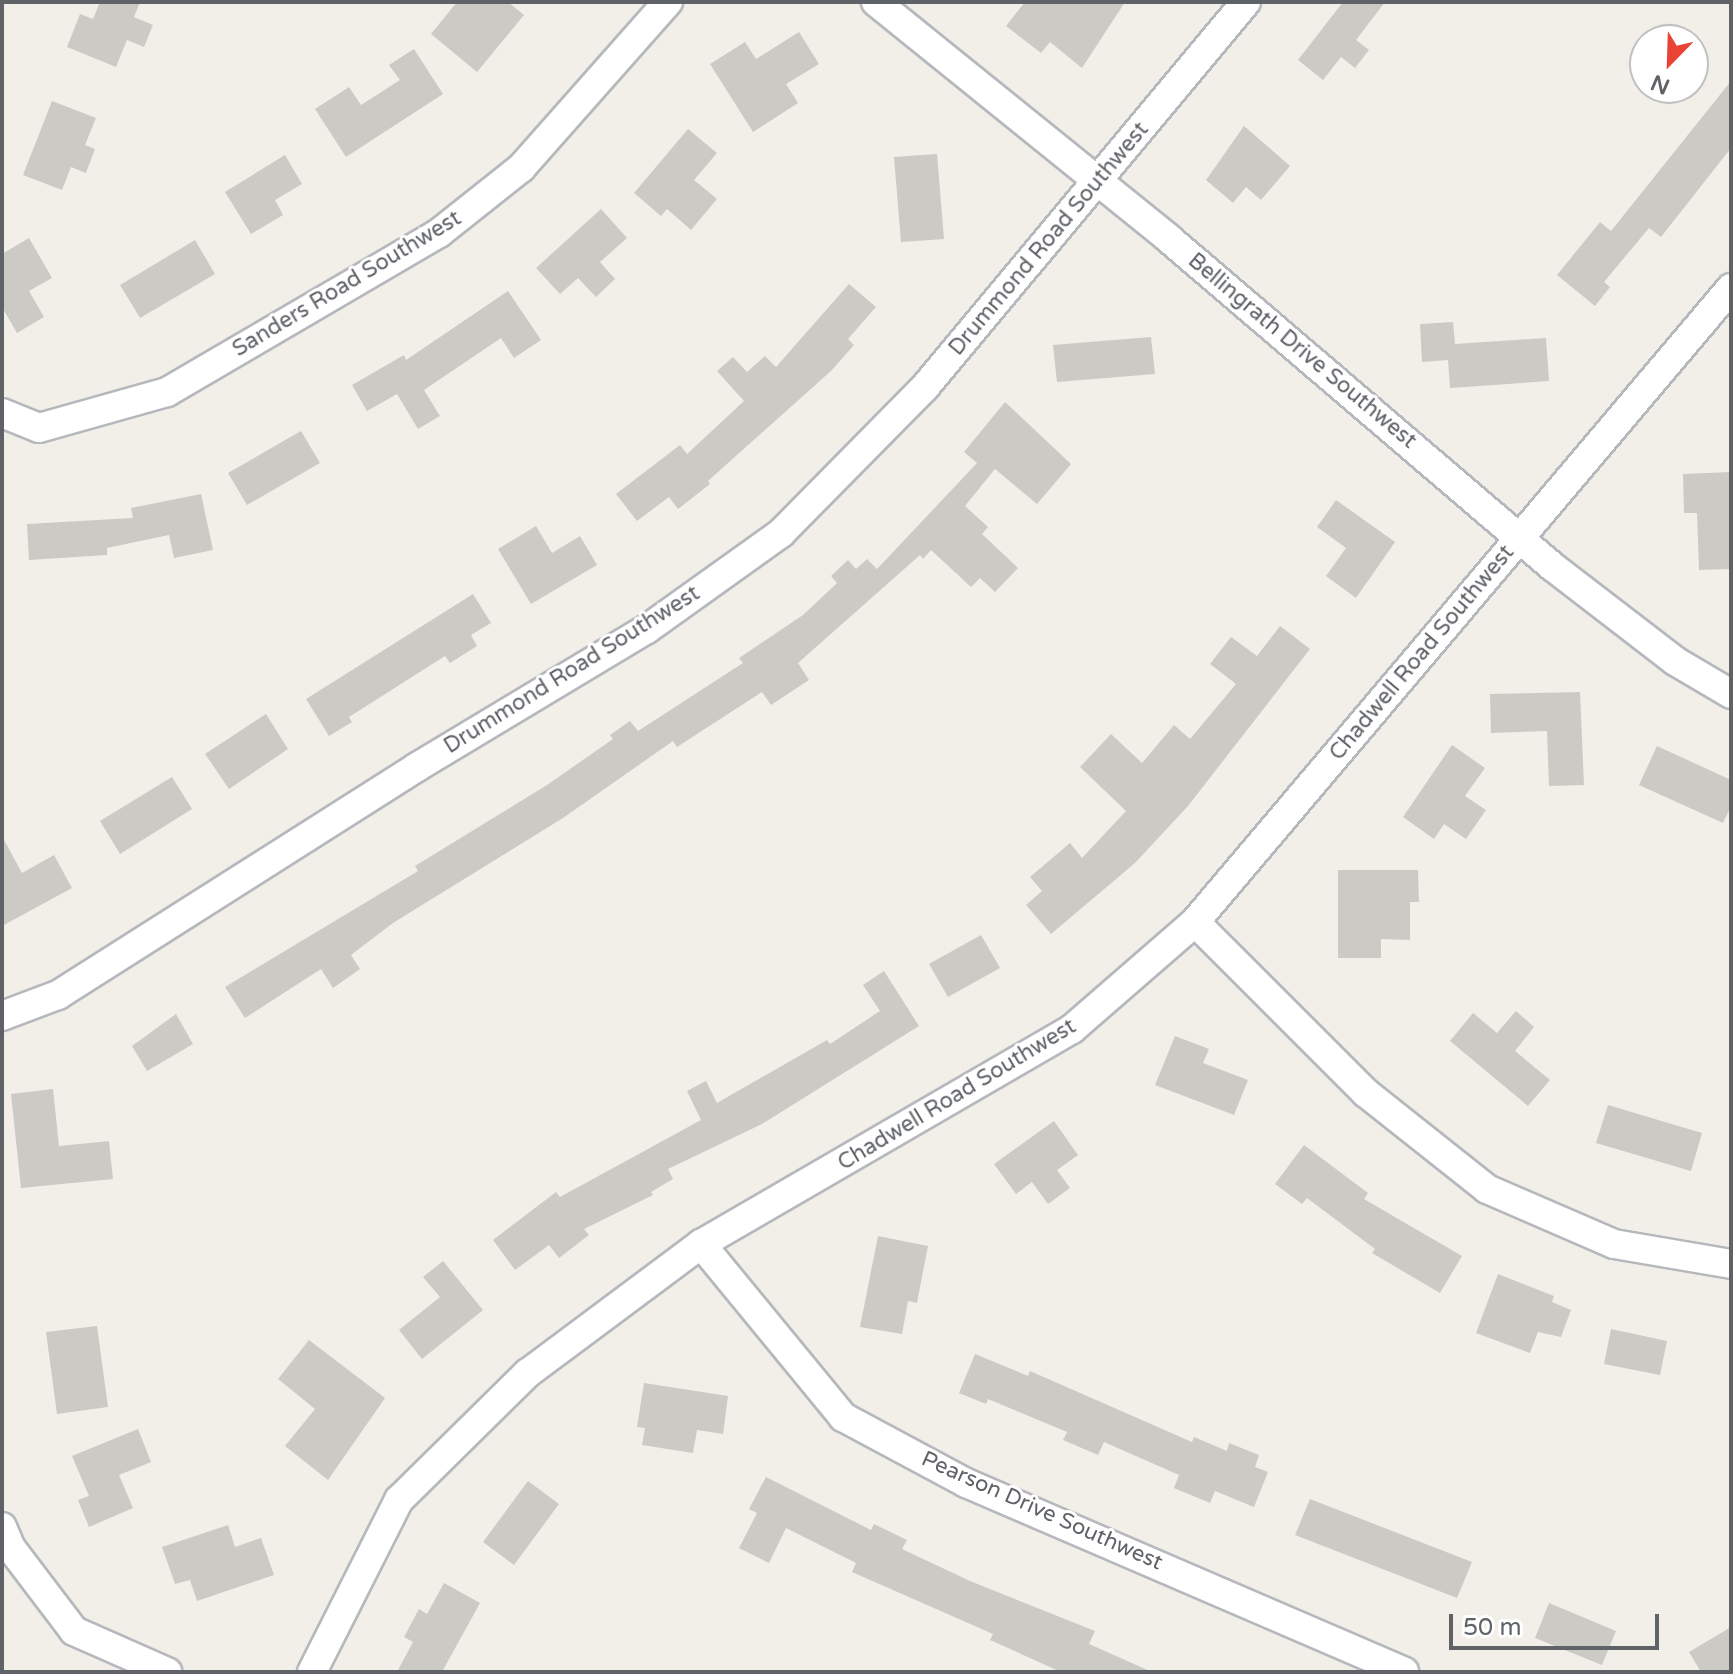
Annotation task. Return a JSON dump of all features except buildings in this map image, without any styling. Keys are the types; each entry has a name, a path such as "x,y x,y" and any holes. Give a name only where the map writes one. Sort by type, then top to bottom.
{"street":[{"name":"Sanders Road Southwest","path":"2,413 39,428 167,392 439,233 521,168 668,2"},
{"name":"Bellingrath Drive Southwest","path":"876,2 1098,181 1675,661 1731,694"},
{"name":"Drummond Road Southwest","path":"2,1016 58,995 417,767 647,629 781,533 925,387 1246,2"},
{"name":"Chadwell Road Southwest","path":"312,1672 399,1500 528,1373 701,1244 1072,1029 1195,922 1731,288"},
{"path":"1195,922 1366,1093 1487,1189 1614,1244 1731,1264"},
{"name":"Pearson Drive Southwest","path":"701,1244 843,1417 966,1483 1404,1672"},
{"path":"2,1527 11,1548 74,1631 167,1672"}]}
